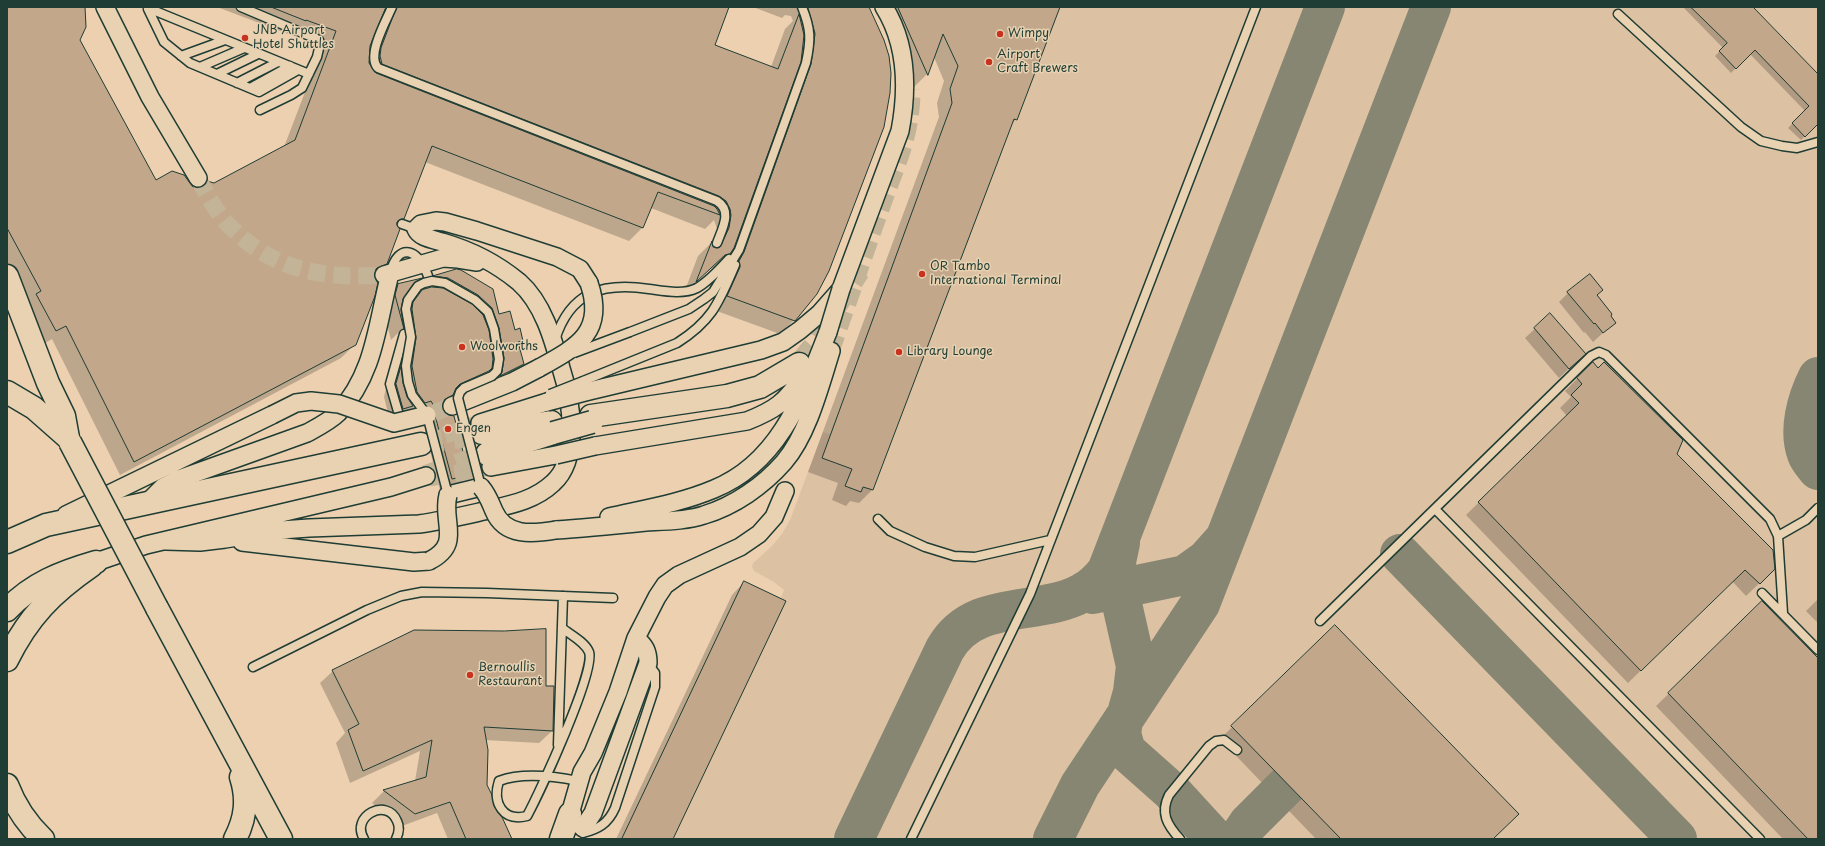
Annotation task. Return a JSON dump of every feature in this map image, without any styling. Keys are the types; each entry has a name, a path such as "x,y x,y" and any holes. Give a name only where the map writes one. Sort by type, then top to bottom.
{"main road":[{"path":"7,276 48,383 64,416 69,440 281,839"},
{"path":"485,425 549,413 591,419 628,411 727,396 744,392 774,380 800,364"},
{"path":"9,393 34,408 69,440"},
{"path":"489,460 549,413"},
{"path":"7,542 46,525 421,444"},
{"path":"7,610 36,586 52,576 96,562"},
{"path":"7,660 18,637 41,607 61,588 96,562"},
{"path":"235,754 246,798 243,819 235,839"},
{"path":"7,785 20,811 33,830 43,839"},
{"path":"561,839 578,831"}],"street":[{"path":"105,7 150,97 198,178"},
{"path":"556,530 696,496 716,489 760,460 797,407 828,332 841,289 900,131 905,107 904,65 899,37 884,7"},
{"path":"166,541 200,542 309,528 436,522 517,503 539,494 554,483 564,469 572,432 569,398 554,343 537,306 528,293 515,279 485,259 456,246 421,235 409,227 436,221 445,222 557,257 580,269 589,283 594,298 595,312 592,324 588,332 573,348 540,368 512,382 455,405"},
{"path":"148,502 163,487 179,479 308,433 338,413 358,388 367,368 387,274 426,270 438,259 458,259 481,263 515,279"},
{"path":"549,413 584,386 666,373 761,350 783,342 819,314 841,289"},
{"path":"489,460 556,455 595,446 747,421 773,409 790,395 828,332"},
{"path":"224,539 414,562 429,561 440,554 448,541 450,529 446,503 448,495 480,487 488,494 500,521 506,526 519,532 527,533 665,521 703,516 730,505 758,487 784,462 791,452 809,417 831,351"},
{"path":"46,525 296,403 324,402 339,404 386,422 401,423 431,414"},
{"path":"96,562 146,546 428,477"},
{"path":"578,831 578,781 593,753 618,692 636,638 657,597 665,585 689,569 740,547 759,534 774,517 785,491"},
{"path":"578,831 593,812 648,663 648,653 644,645 636,638"},
{"path":"578,831 593,753"}],"lane":[{"path":"241,7 319,40 320,44 317,57 302,88 292,95 260,110"},
{"path":"392,7 374,55 375,64 378,68 717,201 724,208 726,213 717,243"},
{"path":"584,386 677,343 701,325 710,316 718,303 739,250 806,63 810,41 808,20 802,7"},
{"path":"911,839 1030,594 1256,7"},
{"path":"148,8 309,74"},
{"path":"148,8 164,42 190,63 237,83 259,92 298,70"},
{"path":"1618,14 1741,127 1761,141 1797,148 1818,142"},
{"path":"181,56 225,40"},
{"path":"200,67 244,48"},
{"path":"217,74 258,54"},
{"path":"237,83 278,62"},
{"path":"250,88 290,66"},
{"path":"554,343 563,318 574,305 585,296 611,287 641,288 674,292 697,288 720,269 742,240"},
{"path":"540,368 583,349 689,309 704,300 713,292 739,250"},
{"path":"448,495 431,414 412,395 408,382 406,366 412,337 406,309 408,300 418,286 432,281 445,283 475,300 488,312 494,329 499,359 497,371 480,382 464,388 460,392 455,405 480,487"},
{"path":"401,423 391,388 391,380 404,334"},
{"path":"1320,621 1591,356 1599,352 1606,355 1770,519 1778,536 1783,614"},
{"path":"1778,536 1806,520 1818,508"},
{"path":"1435,509 1760,839"},
{"path":"878,519 890,531 925,547 954,556 974,557 1050,540"},
{"path":"252,666 367,610 401,596 422,592 445,591 613,598"},
{"path":"1762,593 1818,650"},
{"path":"557,754 563,596"},
{"path":"562,628 586,648 590,659 586,677 557,754 546,776 527,816 518,818 510,817 502,811 497,799 496,788 499,781 507,778 546,776 578,781"},
{"path":"1180,839 1171,829 1164,814 1166,801 1169,795 1213,743 1224,740 1237,750"},
{"path":"354,839 363,837 361,827 363,819 368,813 376,810 384,810 391,813 397,819 399,826 396,839"}],"shaded area":[{"path":"898,7 1818,7 1818,839 622,839 744,581 781,598 784,590 774,582 754,571 752,567 753,563 772,546 782,534 790,520 823,432 830,434 952,103 958,66 944,35 928,75"}],"building":[{"path":"7,7 85,7 86,27 80,40 156,180 172,171 184,175 193,187 203,187 207,181 214,183 295,140 336,31 271,7 386,7 370,46 369,63 376,73 714,206 720,215 658,192 643,228 432,146 404,219 397,222 400,229 387,264 377,268 374,272 378,283 375,296 356,345 134,462 66,326 56,331 36,294 41,291 7,228"},
{"path":"397,7 729,7 715,45 778,69 799,14 804,35 801,62 734,248 730,254 725,255 696,282 712,241 713,247 720,247 729,228 731,215 730,209 726,201 719,196 382,64 380,56 381,48"},
{"path":"808,7 869,7 884,40 889,56 891,73 890,93 884,127 829,271 817,294 795,321 727,296 740,267 739,261 744,252 811,64 815,34"},
{"name":"OR Tambo International Terminal","path":"898,7 1060,7 1017,120 1014,119 873,490 863,487 861,492 845,486 852,469 822,458 952,103 950,89 958,66 943,34 928,75"},
{"path":"1691,7 1753,7 1818,74 1818,124 1805,137 1792,123 1809,106 1755,50 1736,69 1719,51 1727,43"},
{"path":"457,269 493,289 499,314 510,311 515,330 520,328 523,341 518,342 524,364 500,376 504,358 499,328 492,308 478,295 448,278 433,276"},
{"path":"1590,274 1603,290 1597,295 1612,314 1611,316 1616,323 1603,333 1567,292"},
{"path":"423,278 414,283 403,299 401,310 404,329 395,295 398,284"},
{"path":"432,287 443,288 472,304 483,315 489,330 493,359 492,368 489,371 460,384 456,388 453,395 444,400 442,404 446,414 454,416 469,475 452,479 436,419 437,412 431,401 425,403 417,392 412,366 416,338 412,309 413,302 422,290"},
{"path":"1550,313 1586,354 1569,369 1534,328"},
{"path":"1593,362 1598,368 1604,362 1683,440 1677,454 1773,550 1775,569 1760,584 1745,570 1641,671 1478,502 1579,403 1571,395 1582,384 1577,378"},
{"path":"401,367 407,397 413,406 403,409 396,384"},
{"path":"744,581 786,601 673,839 622,839"},
{"path":"1762,601 1818,658 1818,839 1808,839 1668,693"},
{"path":"1335,625 1519,814 1493,839 1341,839 1231,726"},
{"path":"546,629 546,686 554,686 553,731 484,727 488,750 487,785 492,795 494,806 502,817 512,839 466,839 450,802 415,814 383,790 426,777 432,740 363,771 348,730 359,724 332,670 414,630 504,631"}],"taxiway":[{"path":"854,839 945,649 957,633 972,622 989,615 1046,605 1065,600 1082,593 1099,581 1107,571 1325,7"},
{"path":"1053,839 1080,785 1200,604 1431,7"},
{"path":"1818,377 1807,405 1803,435 1804,445 1808,456 1818,470"},
{"path":"1093,594 1185,575 1206,560 1223,541"},
{"path":"1120,543 1116,562 1117,582 1136,666 1133,692 1128,710"},
{"path":"1400,554 1677,839"},
{"path":"1123,720 1121,734 1126,751 1171,791 1215,839"},
{"path":"1238,839 1248,824 1288,784"}],"tunnel":[{"path":"831,351 902,151 909,122 912,89"},
{"path":"198,178 222,218 255,248 271,257 289,265 325,274 344,276 384,275"},
{"path":"799,364 819,340 836,306 859,271"},
{"path":"434,413 452,406"},
{"path":"421,444 480,423"},
{"path":"421,444 482,433"},
{"path":"426,476 487,454"},
{"path":"430,478 491,467"}],"place":[{"name":"Wimpy","path":"1000,34"},
{"name":"JNB Airport Hotel Shuttles","path":"245,38"},
{"name":"Airport Craft Brewers","path":"989,62"},
{"name":"OR Tambo International Terminal","path":"922,274"},
{"name":"Woolworths","path":"462,347"},
{"name":"Library Lounge","path":"899,352"},
{"name":"Engen","path":"448,429"},
{"name":"Bernoullis Restaurant","path":"470,675"}]}
